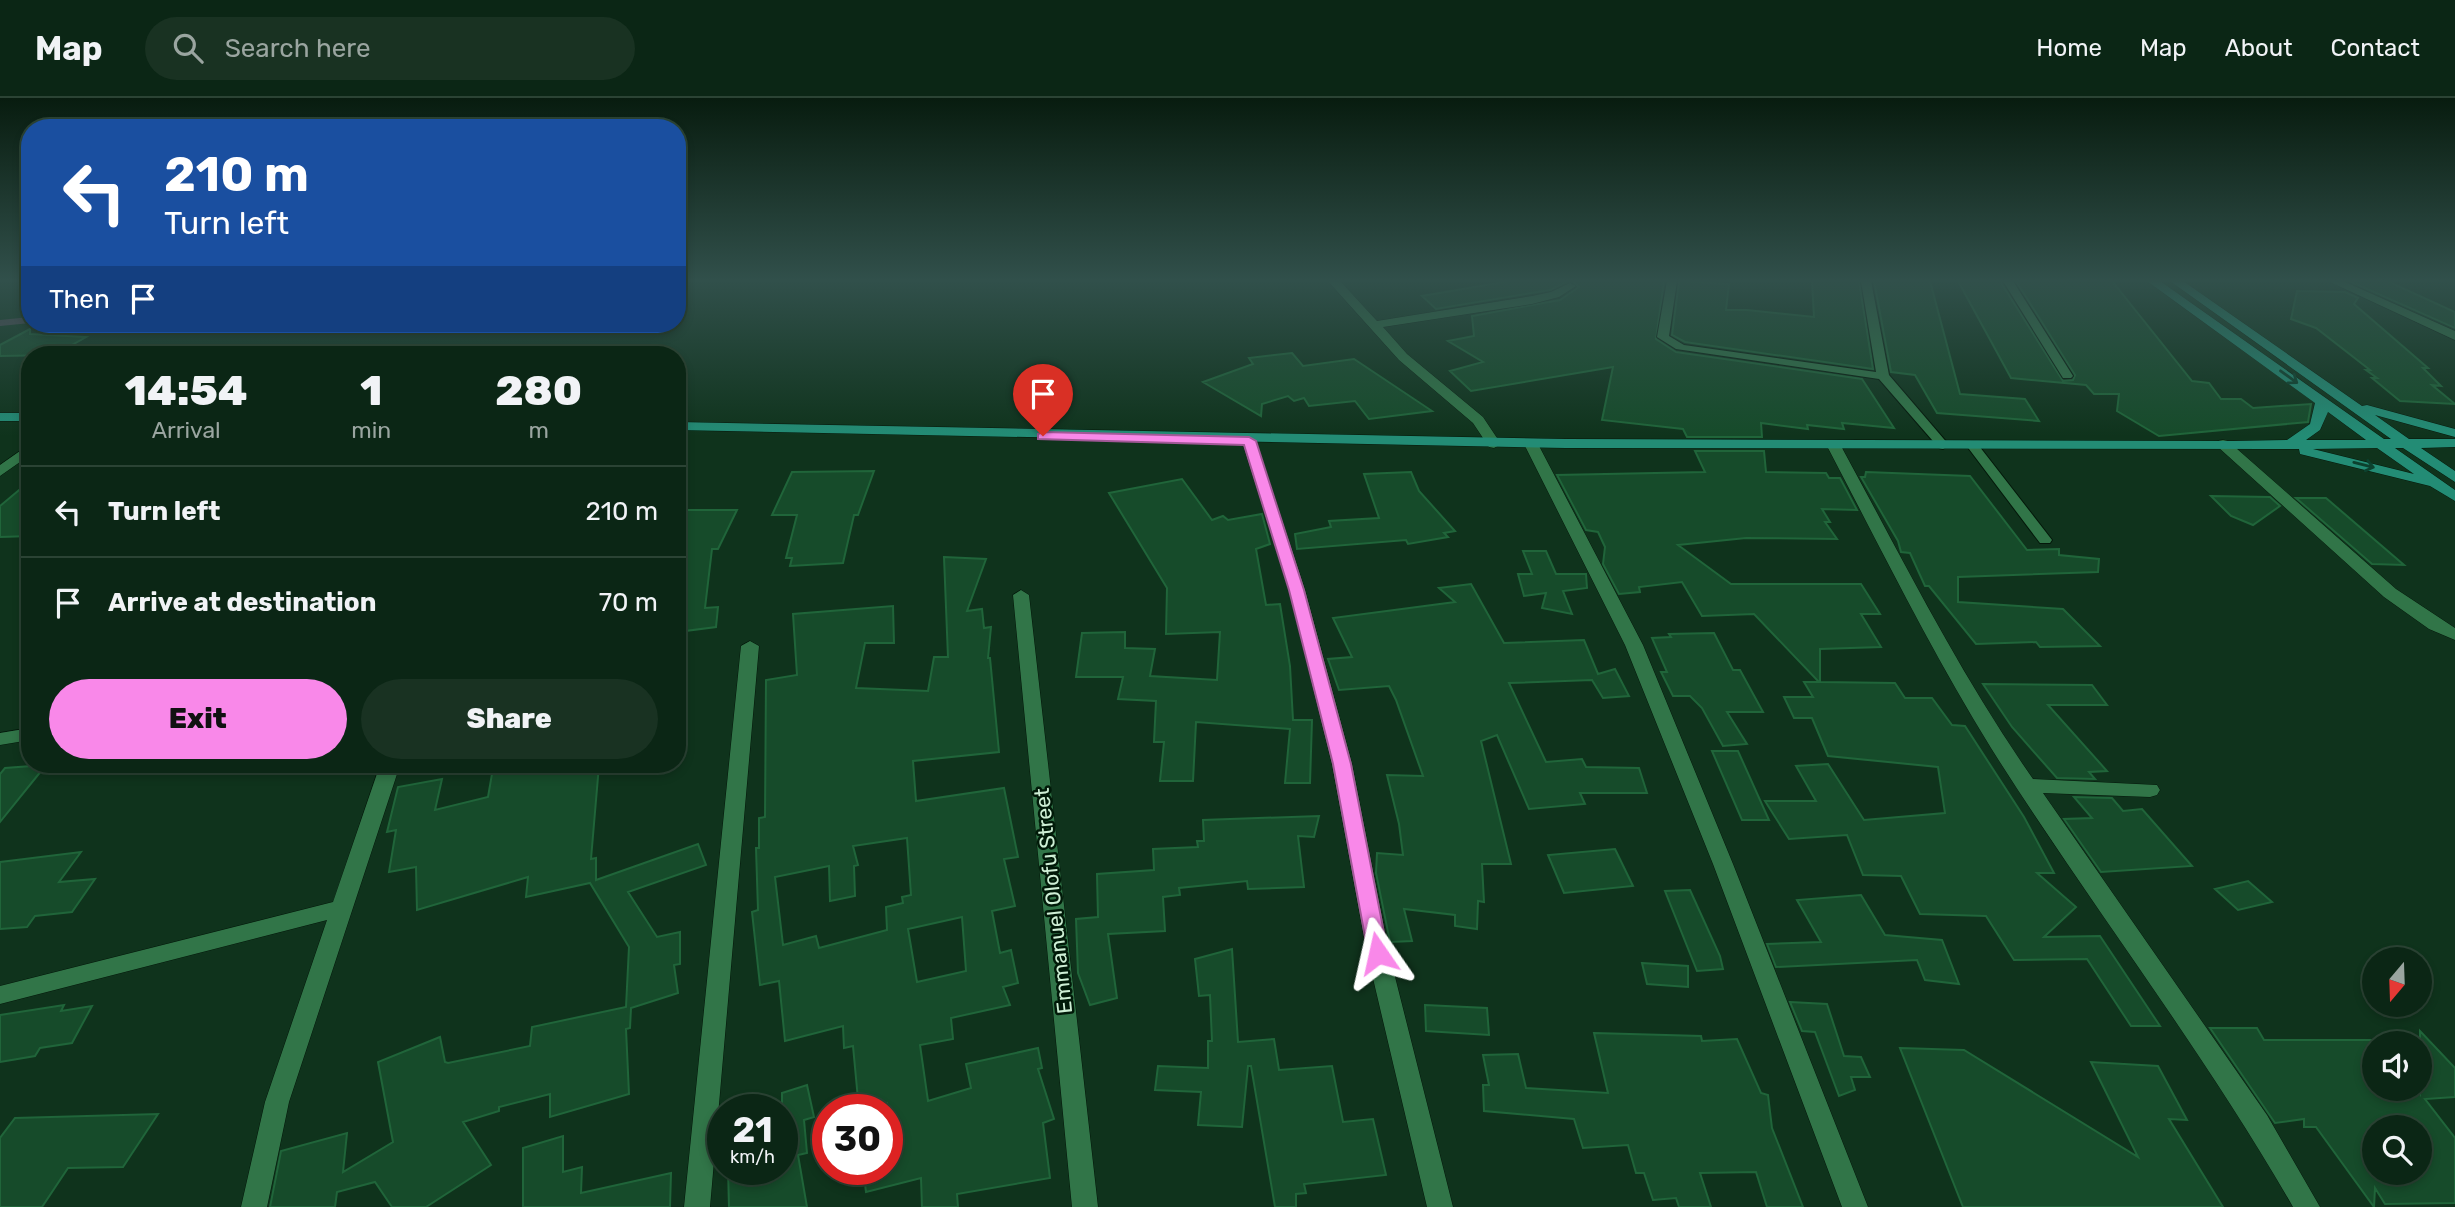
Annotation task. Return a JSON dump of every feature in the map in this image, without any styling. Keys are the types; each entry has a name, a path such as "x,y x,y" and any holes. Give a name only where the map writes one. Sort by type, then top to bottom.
{"street":[{"path":"1380,333 1403,357 1478,420 1494,444"},
{"path":"2226,333 2455,497"},
{"path":"2252,333 2455,478"},
{"path":"2290,444 2318,424 2322,401"},
{"path":"2352,405 2455,433"},
{"path":"0,417 21,418"},
{"path":"686,426 1249,441 1494,444 1834,446 2455,443"},
{"path":"1249,441 1297,590 1342,764 1378,953 1440,1207"},
{"path":"1531,444 1634,645 1854,1207"},
{"path":"2223,444 2390,593 2435,625 2455,635"},
{"path":"2274,444 2440,486"},
{"path":"1834,446 1913,595 1999,745 2258,1124 2306,1207"},
{"path":"0,472 21,455"},
{"name":"Emmanuel Olofu Street","path":"1021,595 1085,1207"},
{"path":"697,1207 750,646"},
{"path":"0,738 21,735"},
{"path":"254,1207 277,1101 387,773"},
{"path":"2026,786 2150,790"},
{"path":"1,996 342,908"}],"lane":[{"path":"1663,333 1662,337 1668,343 1697,351 1883,376"},
{"path":"1875,333 1883,376 1943,444"},
{"path":"2040,333 2067,376"},
{"path":"1972,445 2045,540"}],"building":[{"path":"22,333 86,337 70,346 21,346 21,356 0,356 0,345"},
{"path":"1474,333 1657,333 1656,339 1676,352 1862,379 1894,428 1842,423 1844,429 1807,425 1808,429 1761,423 1762,437 1687,437 1683,429 1602,420 1613,367 1471,391 1450,371 1483,362 1448,341 1474,336"},
{"path":"1672,333 1867,333 1873,369 1685,342"},
{"path":"1884,333 1944,333 1960,394 2025,399 2039,421 1937,413 1915,375 1891,372"},
{"path":"1986,333 2033,333 2063,381 2073,380 2075,375 2048,333 2153,333 2192,381 2209,383 2221,399 2241,399 2253,408 2311,404 2308,422 2159,436 2117,411 2119,394 2094,394 2086,385 2011,378"},
{"path":"2322,333 2387,333 2428,368 2423,368 2441,386 2432,385 2455,404 2400,401 2372,378 2377,378 2366,370 2370,370"},
{"path":"1292,353 1303,366 1354,359 1432,411 1369,419 1355,401 1309,406 1304,398 1294,401 1288,396 1262,404 1261,416 1203,382 1253,364 1249,358"},
{"path":"1695,451 1764,451 1766,472 1826,473 1829,478 1840,478 1857,510 1822,509 1830,522 1825,522 1837,539 1746,538 1678,545 1731,584 1861,584 1880,614 1861,614 1881,647 1820,649 1820,682 1895,683 1905,698 1932,698 1952,725 1965,726 2024,817 2054,873 2037,873 2076,907 2044,937 2100,936 2160,1026 2131,1026 2087,959 2014,960 1986,916 1920,914 1901,876 1863,875 1847,835 1789,839 1765,801 1816,801 1796,766 1828,764 1864,820 1945,813 1938,767 1828,756 1812,718 1794,718 1784,697 1813,697 1804,682 1819,682 1754,614 1702,616 1682,582 1639,587 1640,592 1619,594 1603,564 1605,547 1598,532 1586,530 1557,475 1705,472"},
{"path":"874,471 858,515 854,515 843,563 790,566 792,558 786,558 797,515 772,515 792,472"},
{"path":"1411,472 1419,491 1455,531 1444,533 1448,537 1408,544 1406,540 1297,549 1295,534 1331,527 1329,521 1379,518 1364,474"},
{"path":"1866,472 1970,476 2027,550 2059,549 2059,555 2099,559 2098,572 1958,577 1958,602 2063,609 2100,646 2040,647 2036,642 1976,644 1929,586 1925,586 1910,553 1901,552 1898,541 1861,477 1865,477"},
{"path":"1182,479 1212,520 1223,516 1228,520 1262,514 1270,544 1256,549 1266,605 1280,604 1290,666 1293,720 1312,720 1310,783 1285,783 1290,729 1196,722 1193,781 1160,781 1164,742 1154,742 1156,701 1118,699 1123,677 1076,677 1082,633 1125,632 1125,648 1155,649 1150,676 1217,680 1220,632 1166,634 1167,588 1109,493"},
{"path":"21,488 21,536 0,537 0,506"},
{"path":"2211,496 2270,497 2280,506 2253,525 2231,516"},
{"path":"2296,498 2326,498 2404,565 2372,564"},
{"path":"686,510 737,510 718,549 712,549 705,608 718,607 716,627 686,631"},
{"path":"1523,551 1546,551 1556,574 1586,574 1587,588 1563,591 1572,614 1542,608 1546,593 1524,596 1518,574 1532,574"},
{"path":"944,557 986,559 967,611 982,609 984,628 991,627 988,658 999,752 913,761 916,801 1004,788 1018,857 1004,859 1015,906 992,911 1000,953 1011,950 1018,983 1003,987 1010,1005 951,1018 953,1039 920,1045 928,1101 971,1088 966,1064 1038,1048 1042,1068 1038,1069 1054,1119 1043,1123 1050,1178 957,1194 958,1207 922,1207 921,1178 903,1183 903,1094 858,1094 853,1046 844,1048 843,1026 785,1041 779,981 760,985 752,912 758,910 756,848 759,848 759,818 765,817 766,680 797,675 793,614 893,606 894,643 865,643 856,688 928,691 934,657 948,657","holes":["907,838 911,895 902,897 903,903 886,907 887,930 819,948 816,936 783,945 775,877 829,866 830,901 855,896 854,866 858,865 853,846","962,917 966,971 917,982 908,929"]},
{"path":"1471,584 1504,643 1584,640 1598,674 1615,669 1629,696 1603,698 1592,680 1509,683 1546,762 1582,759 1586,767 1639,768 1647,793 1580,793 1585,804 1529,809 1497,735 1481,741 1511,864 1482,864 1484,902 1478,901 1477,929 1455,926 1455,915 1404,909 1412,941 1390,942 1376,873 1377,853 1403,855 1399,824 1387,775 1423,776 1389,686 1339,690 1328,659 1352,657 1333,618 1455,602 1439,588"},
{"path":"1714,633 1733,670 1740,670 1763,712 1727,712 1747,744 1723,746 1702,708 1690,696 1673,696 1661,672 1667,672 1652,638 1671,637 1669,634"},
{"path":"1983,684 2092,685 2107,705 2048,705 2107,771 2089,772 2095,779 2057,778 2012,727"},
{"path":"1712,751 1738,751 1769,820 1742,820"},
{"path":"21,767 21,773 40,773 0,822 0,774 5,768"},
{"path":"492,773 598,773 591,859 596,858 596,880 698,844 706,865 628,892 657,937 680,932 680,964 674,965 678,993 631,1008 630,1028 626,1029 629,1094 550,1117 550,1094 499,1107 499,1111 463,1122 491,1165 426,1207 392,1207 375,1182 337,1192 335,1207 270,1207 281,1151 347,1133 343,1172 393,1142 378,1062 440,1037 445,1062 448,1063 530,1046 532,1027 626,1007 629,947 590,883 526,897 528,877 417,910 416,867 389,872 396,830 387,832 398,787 442,779 435,810 488,797"},
{"path":"2074,797 2112,798 2123,811 2142,809 2192,866 2101,872 2064,819 2092,818"},
{"path":"1319,816 1314,837 1298,836 1304,887 1248,889 1247,881 1179,888 1180,895 1163,897 1165,931 1108,934 1117,998 1090,1005 1078,973 1076,919 1098,917 1097,874 1154,870 1153,849 1198,847 1197,841 1204,841 1203,820"},
{"path":"1615,849 1633,886 1564,893 1548,855"},
{"path":"81,852 59,882 95,879 72,912 35,916 27,927 0,929 0,862"},
{"path":"2248,881 2272,902 2238,910 2215,889"},
{"path":"1690,890 1720,956 1723,969 1697,971 1665,891"},
{"path":"1861,895 1885,935 1942,940 1959,984 1925,980 1917,960 1776,967 1767,944 1821,942 1797,900"},
{"path":"1232,949 1238,1042 1274,1039 1279,1070 1332,1066 1343,1122 1373,1119 1386,1175 1304,1184 1306,1193 1296,1194 1296,1207 1275,1207 1251,1066 1248,1066 1242,1127 1198,1125 1201,1092 1155,1090 1158,1066 1208,1068 1208,1041 1212,1041 1210,995 1199,996 1195,959"},
{"path":"1642,963 1688,966 1688,987 1647,984"},
{"path":"1790,1002 1827,1004 1844,1056 1861,1057 1870,1077 1851,1077 1855,1090 1839,1096 1815,1032 1802,1031"},
{"path":"64,1005 61,1011 92,1006 72,1043 40,1048 35,1056 0,1062 0,1015"},
{"path":"1425,1005 1487,1008 1489,1035 1426,1031"},
{"path":"2210,1028 2257,1028 2264,1040 2362,1040 2362,1101 2427,1101 2455,1138 2455,1203 2385,1204 2375,1188 2374,1207 2316,1127 2304,1127 2304,1119 2275,1123"},
{"path":"1594,1033 1701,1036 1702,1041 1737,1039 1761,1093 1768,1095 1772,1128 1803,1207 1767,1207 1756,1172 1700,1173 1711,1207 1679,1207 1676,1198 1653,1200 1644,1173 1636,1173 1628,1145 1583,1148 1574,1119 1484,1111 1483,1085 1489,1085 1483,1055 1518,1054 1526,1088 1608,1093"},
{"path":"2432,1044 2455,1068 2455,1097 2432,1099"},
{"path":"1900,1048 1964,1050 2138,1157 2091,1062 2158,1066 2187,1120 2169,1119 2223,1207 1963,1207"},
{"path":"807,1085 812,1118 804,1120 807,1153 798,1155 798,1094 782,1093"},
{"path":"158,1114 123,1167 68,1168 42,1207 0,1207 0,1138 15,1118"},
{"path":"563,1136 563,1172 582,1167 581,1193 671,1173 670,1207 523,1207 523,1148"},
{"path":"798,1155 807,1207 729,1207 728,1185 798,1185"},
{"path":"865,1185 894,1185 866,1192"}],"route":[{"path":"1043,436 1249,441 1297,590 1342,764 1378,953"}]}
